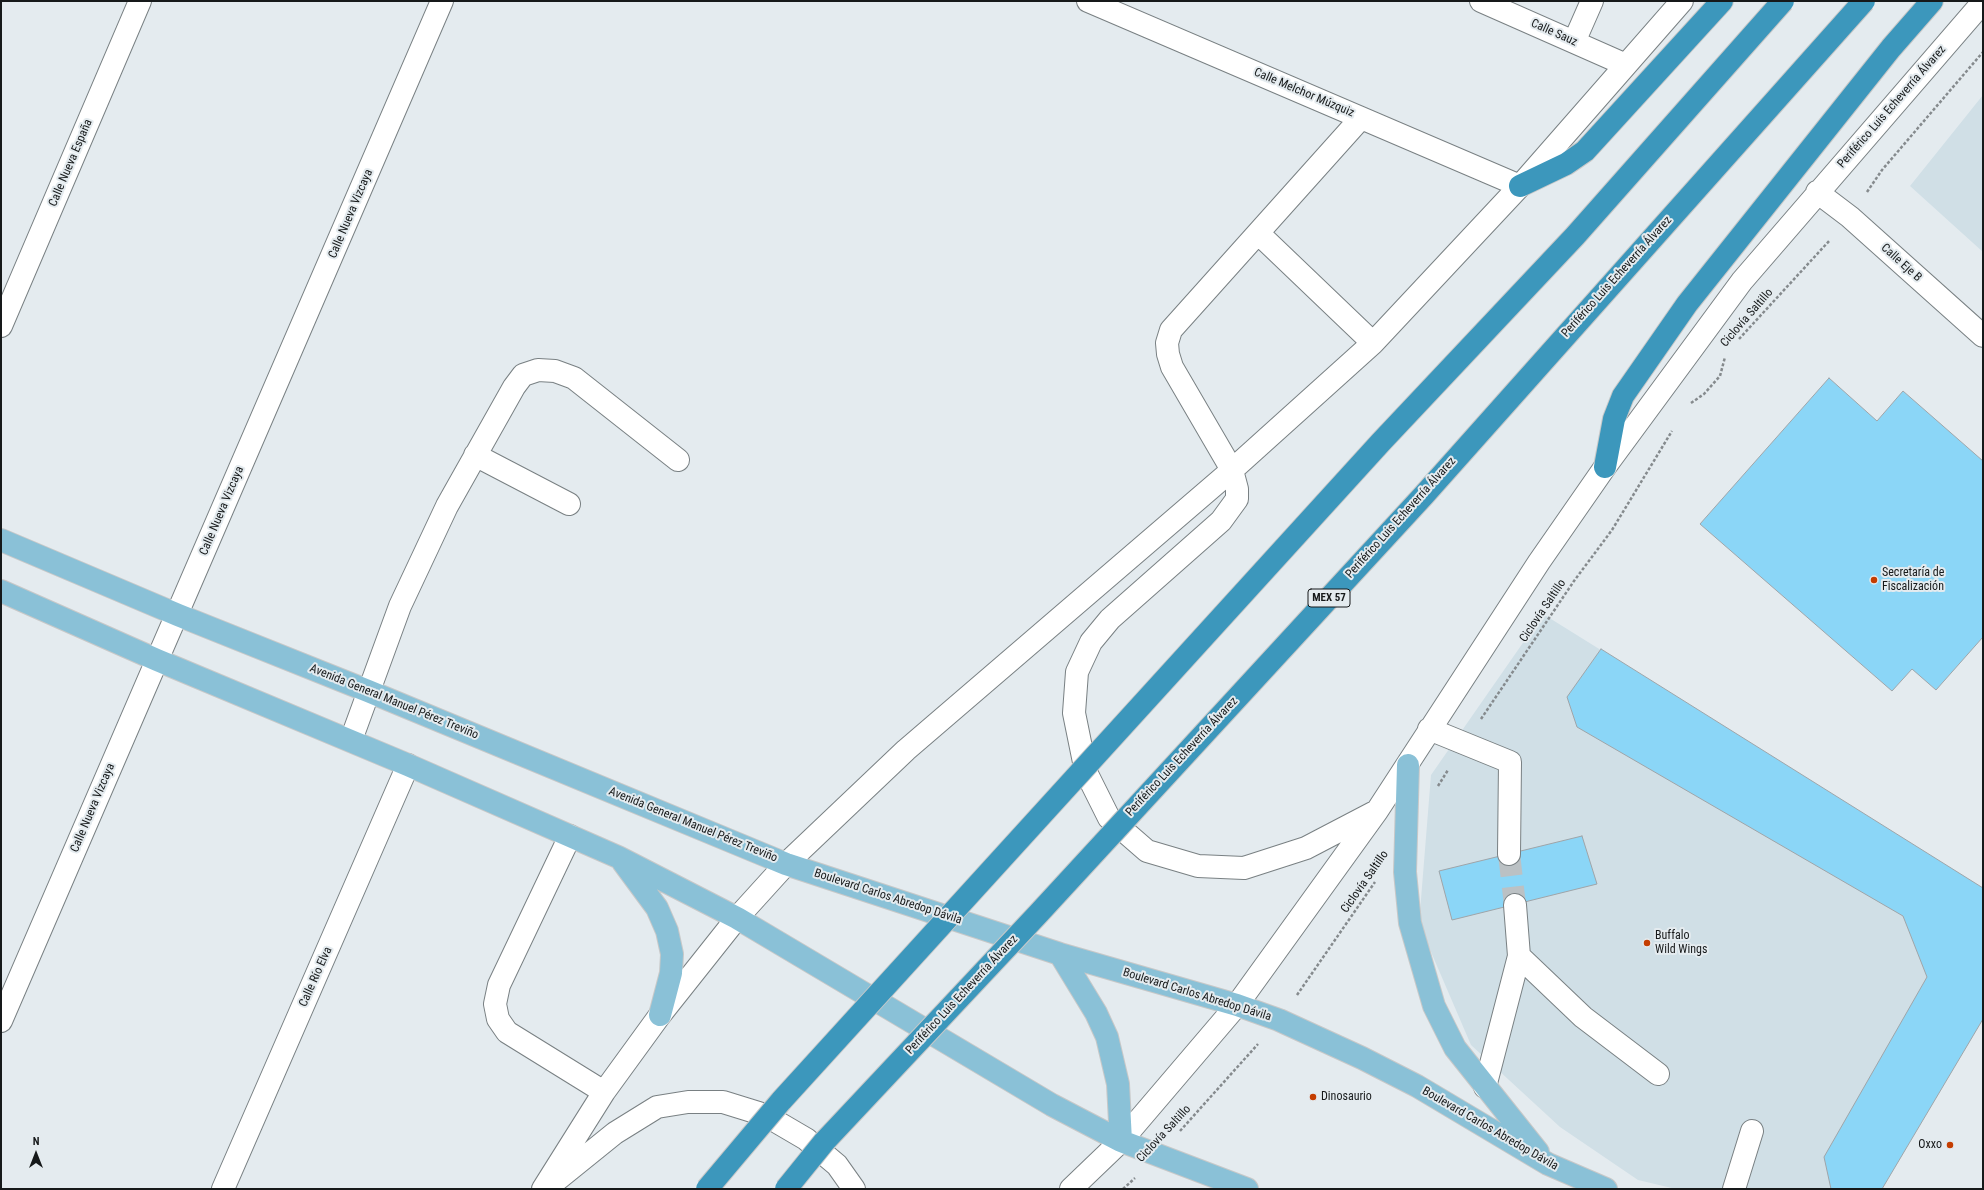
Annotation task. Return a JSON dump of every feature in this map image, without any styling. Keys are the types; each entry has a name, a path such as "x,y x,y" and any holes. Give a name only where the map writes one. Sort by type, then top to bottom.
{"highway":[{"path":"1520,186 1566,164 1585,151 1722,1"},
{"path":"708,1189 781,1101 1381,442 1575,236 1783,1"},
{"name":"Periférico Luis Echeverría Álvarez","path":"786,1189 824,1142 1034,919 1424,495 1864,1"},
{"path":"1605,467 1614,419 1623,396 1687,304 1891,48 1932,1"}],"main road":[{"name":"Avenida General Manuel Pérez Treviño","path":"1,540 178,615 368,691 786,864"},
{"path":"1,592 157,660 351,740 618,857 737,918 1052,1105 1121,1140 1247,1189"},
{"path":"1408,765 1405,872 1410,923 1434,1006 1455,1048 1548,1164"},
{"path":"618,857 644,889 657,908 667,931 672,954 671,973 660,1016"},
{"name":"Boulevard Carlos Abredop Dávila","path":"786,864 1060,954 1237,1005 1279,1020 1362,1058 1416,1086 1548,1164 1606,1189"},
{"path":"1060,954 1096,1012 1107,1037 1118,1084 1121,1140"}],"street":[{"name":"Calle Nueva España","path":"1,326 140,1"},
{"name":"Calle Nueva Vizcaya","path":"1,1021 157,660 178,615 442,1"},
{"name":"Calle Melchor Múzquiz","path":"1088,1 1520,186"},
{"name":"Calle Sauz","path":"1481,1 1626,65"},
{"path":"1574,42 1592,1"},
{"path":"542,1189 604,1092 660,1016 737,918 786,864 906,750 1232,470 1374,343 1520,186 1682,1"},
{"name":"Periférico Luis Echeverría Álvarez","path":"1071,1189 1121,1140 1237,1005 1377,811 1539,562 1605,467 1742,281 1983,2"},
{"path":"1361,118 1171,330 1167,343 1168,354 1172,366 1232,470 1237,489 1237,499 1232,508 1221,521 1110,619 1091,642 1077,672 1074,713 1086,772 1109,818 1147,851 1198,866 1244,868 1306,848 1377,811"},
{"name":"Calle Eje B","path":"1818,192 1850,217 1983,336"},
{"path":"1258,233 1374,343"},
{"path":"351,740 400,606 447,506 522,375 538,370 555,371 574,378 678,460"},
{"path":"475,455 569,504"},
{"path":"1429,729 1510,762 1509,854"},
{"name":"Calle Río Elva","path":"223,1189 408,765"},
{"path":"570,836 499,985 495,1004 498,1019 508,1032 604,1092"},
{"path":"1485,1087 1519,956 1515,905"},
{"path":"1519,956 1583,1017 1658,1074"},
{"path":"546,1189 615,1133 657,1107 688,1102 723,1102 765,1115 806,1139 837,1165 854,1189"},
{"path":"1734,1189 1752,1131"}],"path":[{"name":"Ciclovía Saltillo","path":"1737,341 1850,217 1882,170 1983,52"},
{"name":"Ciclovía Saltillo","path":"1686,406 1704,394 1720,376 1726,353"},
{"name":"Ciclovía Saltillo","path":"1437,789 1464,744 1574,581 1612,530 1675,424"},
{"name":"Ciclovía Saltillo","path":"1123,1189 1158,1155 1279,1020 1378,878"}],"shaded area":[{"path":"1983,95 1983,252 1910,186"},
{"path":"1543,614 1983,888 1983,1019 1882,1189 1676,1189 1638,1180 1560,1127 1471,1045 1419,924 1431,775"}],"building":[{"name":"Secretaría de Fiscalización","path":"1829,378 1877,421 1903,391 1983,461 1983,637 1936,690 1912,669 1892,691 1700,524"},
{"path":"1601,649 1983,888 1983,1019 1882,1189 1831,1189 1824,1157 1927,977 1903,916 1577,727 1567,697"},
{"path":"1582,836 1597,884 1452,920 1439,871"}],"tunnel":[{"path":"1509,854 1515,905"}],"place":[{"name":"Secretaría de Fiscalización","path":"1874,580"},
{"name":"Buffalo Wild Wings","path":"1647,943"},
{"name":"Dinosaurio","path":"1313,1097"},
{"name":"Oxxo","path":"1950,1145"}]}
